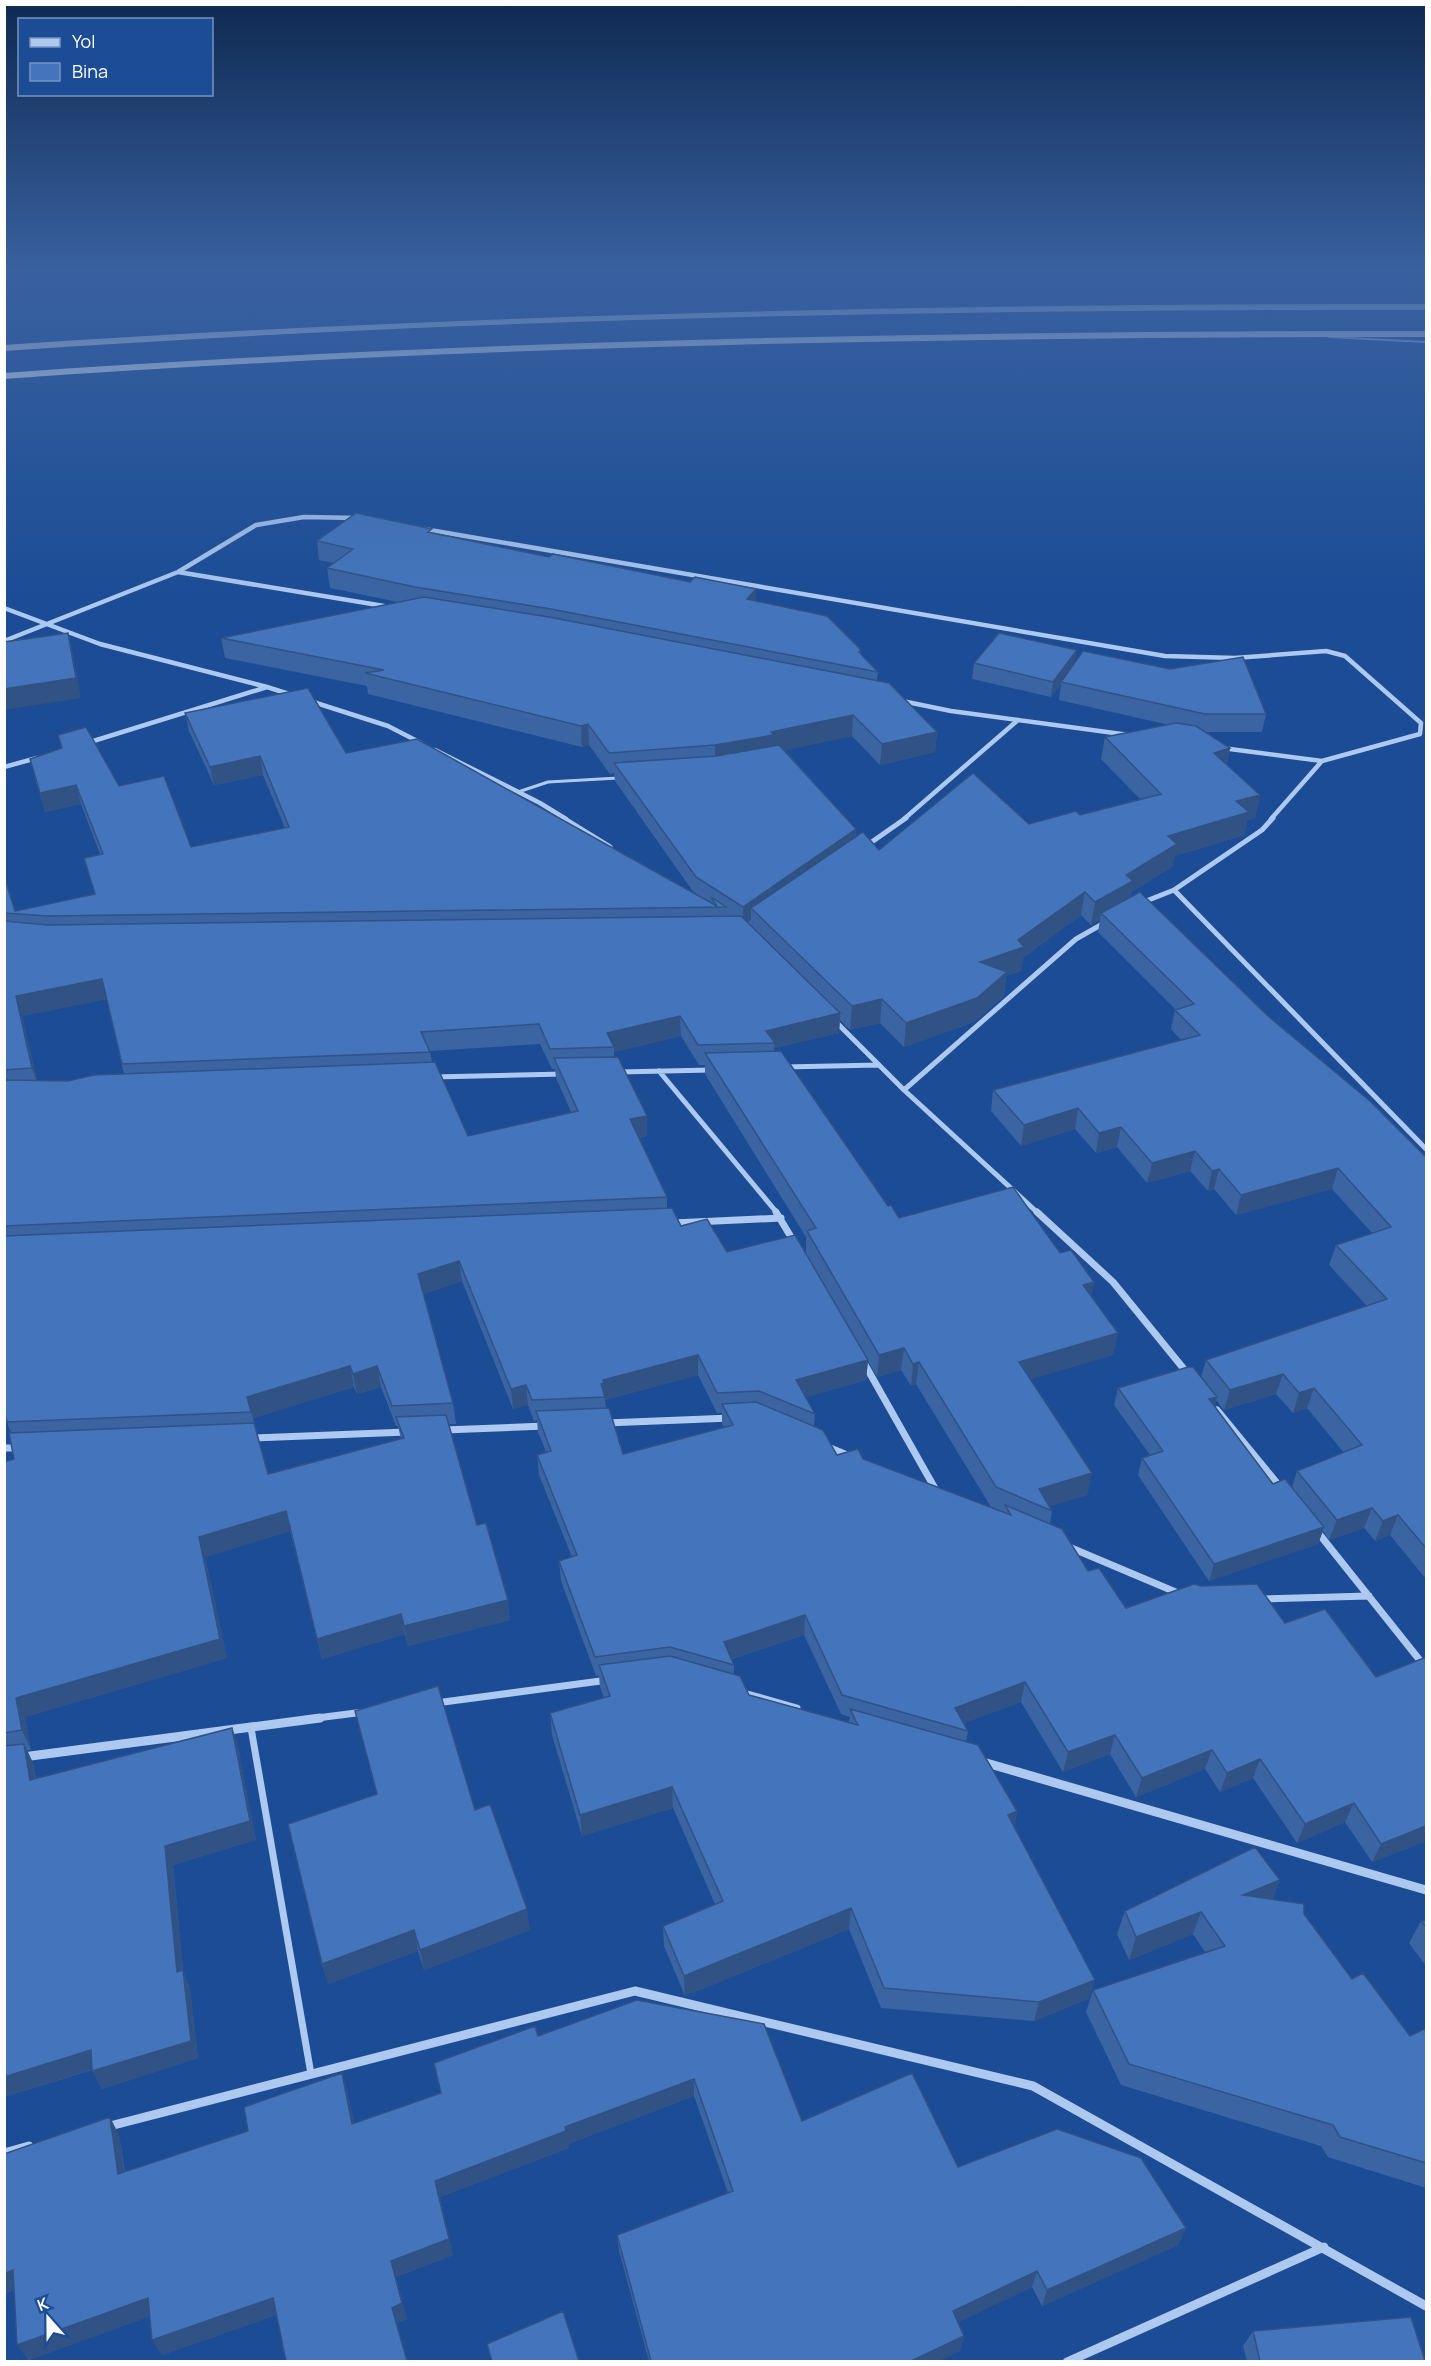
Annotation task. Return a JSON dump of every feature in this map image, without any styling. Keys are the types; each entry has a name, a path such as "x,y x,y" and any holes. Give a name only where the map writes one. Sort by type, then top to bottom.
{"street":[{"path":"4,641 177,572 256,525 304,517 365,519"},
{"path":"422,529 1165,656 1235,658 1304,651 1335,653 1346,656 1421,723 1420,734 1344,753 1322,761 1216,747"},
{"path":"177,572 399,608"},
{"path":"4,608 42,625 131,655 267,687 388,726 518,792 617,852"},
{"path":"85,744 267,687"},
{"path":"892,699 1135,736"},
{"path":"858,851 906,818 1018,720"},
{"path":"4,767 50,754"},
{"path":"1131,909 1174,890 1262,830 1322,761"},
{"path":"1174,890 1426,1149"},
{"path":"904,1090 1076,939 1113,919"},
{"path":"828,1015 904,1090 1113,1282 1196,1384"},
{"path":"775,1068 879,1065"},
{"path":"611,1072 717,1069"},
{"path":"659,1071 781,1218 798,1249"},
{"path":"420,1077 576,1073"},
{"path":"662,1224 781,1218"},
{"path":"862,1360 938,1492"},
{"path":"1211,1402 1286,1495"},
{"path":"602,1424 745,1418"},
{"path":"435,1430 554,1425"},
{"path":"243,1438 411,1431"},
{"path":"821,1444 863,1461"},
{"path":"4,1448 28,1447"},
{"path":"927,1488 948,1497"},
{"path":"1309,1522 1426,1668"},
{"path":"1056,1542 1184,1596"},
{"path":"1253,1599 1369,1596"},
{"path":"426,1704 612,1679"},
{"path":"728,1688 808,1712"},
{"path":"16,1758 379,1710"},
{"path":"969,1758 1426,1890"},
{"path":"95,2129 635,1991 1033,2086 1426,2306"},
{"path":"4,2152 39,2144"},
{"path":"1067,2361 1324,2247"}],"lane":[{"path":"518,792 548,782 625,778"},
{"path":"251,1727 311,2074"}],"building":[{"path":"356,513 432,529 428,532 549,557 553,554 690,582 695,577 756,589 747,599 827,616 861,650 859,652 878,672 551,609 415,587 327,568 353,549 317,541"},
{"path":"424,597 549,617 889,683 937,732 882,744 853,715 771,732 774,735 715,745 609,753 588,724 581,726 365,673 384,670 221,638"},
{"path":"68,633 76,678 4,689 4,642"},
{"path":"999,633 1077,650 1053,682 974,663"},
{"path":"1083,651 1170,669 1243,657 1266,714 1205,714 1061,682"},
{"path":"308,688 346,753 417,739 717,906 711,897 726,907 48,916 4,913 4,876 15,911 95,894 84,858 103,854 76,785 40,793 30,759 62,748 58,735 86,727 119,786 164,776 191,847 289,827 260,756 210,767 185,713"},
{"path":"1176,723 1196,726 1230,748 1214,753 1260,795 1236,801 1249,812 1168,836 1177,844 1126,875 1133,881 1095,902 1085,892 1018,940 1024,947 980,962 1007,972 977,998 906,1023 882,999 852,1006 751,908 863,832 879,850 973,773 1029,824 1076,811 1080,815 1161,794 1105,737"},
{"path":"779,745 856,829 743,907 696,877 614,763 716,756"},
{"path":"1140,892 1268,1016 1370,1101 1426,1157 1426,1548 1398,1515 1383,1521 1372,1508 1337,1520 1297,1471 1362,1445 1314,1388 1299,1393 1283,1374 1230,1390 1206,1360 1387,1299 1336,1245 1391,1227 1338,1168 1241,1195 1219,1169 1212,1171 1195,1151 1152,1163 1121,1127 1099,1133 1078,1108 1024,1125 993,1090 1200,1035 1175,1010 1194,1004 1101,913"},
{"path":"741,916 840,1013 766,1031 775,1043 698,1045 680,1016 607,1033 614,1047 550,1049 539,1024 421,1032 430,1052 122,1064 102,979 16,996 32,1068 4,1070 4,921 48,925"},
{"path":"781,1051 888,1206 891,1205 899,1218 1013,1187 1060,1253 1071,1250 1094,1282 1083,1285 1118,1333 1019,1362 1092,1473 1039,1489 1052,1511 996,1487 919,1362 913,1364 904,1348 879,1355 807,1231 816,1228 705,1053"},
{"path":"618,1057 647,1116 630,1119 667,1197 4,1226 4,1080 68,1081 94,1075 435,1062 468,1136 578,1111 554,1058"},
{"path":"672,1208 681,1226 707,1219 727,1252 795,1235 868,1360 796,1380 815,1414 759,1391 717,1393 698,1355 603,1380 604,1383 601,1384 605,1397 532,1400 526,1385 511,1389 459,1261 418,1274 453,1403 392,1406 377,1366 353,1374 350,1366 247,1397 251,1412 7,1422 4,1411 4,1236"},
{"path":"1193,1367 1217,1397 1209,1399 1273,1484 1285,1479 1324,1527 1214,1564 1142,1458 1163,1451 1118,1388"},
{"path":"756,1402 823,1430 837,1455 858,1449 863,1459 1011,1515 1005,1505 1062,1529 1088,1571 1099,1568 1126,1608 1194,1584 1201,1586 1257,1584 1285,1623 1325,1609 1376,1677 1426,1657 1426,1826 1381,1844 1354,1803 1305,1824 1260,1759 1227,1773 1212,1750 1142,1778 1115,1735 1068,1752 1025,1682 955,1708 968,1731 842,1695 805,1615 724,1642 734,1665 670,1647 595,1657 559,1561 577,1555 537,1455 551,1451 536,1411 609,1408 623,1454 733,1425 722,1404"},
{"path":"446,1415 477,1525 486,1523 508,1600 404,1626 401,1614 317,1639 286,1511 199,1537 220,1639 16,1698 22,1730 4,1733 4,1462 14,1459 9,1433 254,1423 268,1474 404,1438 396,1417"},
{"path":"670,1656 740,1676 749,1695 858,1725 850,1709 978,1745 1017,1811 1008,1815 1095,1980 1039,2002 884,1988 851,1908 684,1976 663,1926 723,1901 672,1787 580,1815 550,1713 610,1696 599,1665"},
{"path":"438,1686 475,1810 490,1804 527,1909 420,1950 414,1930 322,1964 288,1824 377,1794 355,1711"},
{"path":"232,1728 250,1821 165,1846 177,1972 183,1970 191,2041 92,2071 91,2050 4,2077 4,1746 24,1744 30,1780"},
{"path":"1255,1847 1280,1880 1243,1895 1304,1904 1304,1914 1352,1979 1363,1973 1410,2036 1426,2028 1426,2163 1340,2137 1333,2125 1129,2064 1093,1990 1225,1946 1201,1912 1136,1937 1125,1911"},
{"path":"637,2000 764,2024 802,2121 912,2073 958,2167 1057,2129 1141,2158 1186,2228 1047,2290 1037,2271 953,2311 964,2336 911,2361 651,2361 617,2235 733,2191 694,2079 565,2127 566,2131 435,2181 449,2239 391,2261 402,2303 392,2308 407,2361 286,2361 273,2298 152,2340 148,2298 17,2345 13,2270 4,2274 4,2154 110,2117 118,2174 248,2131 244,2107 342,2073 352,2124 441,2093 434,2063 535,2026 538,2036"},
{"path":"563,2311 579,2361 492,2361 487,2344"},
{"path":"1411,2317 1425,2361 1260,2361 1253,2331"}]}
